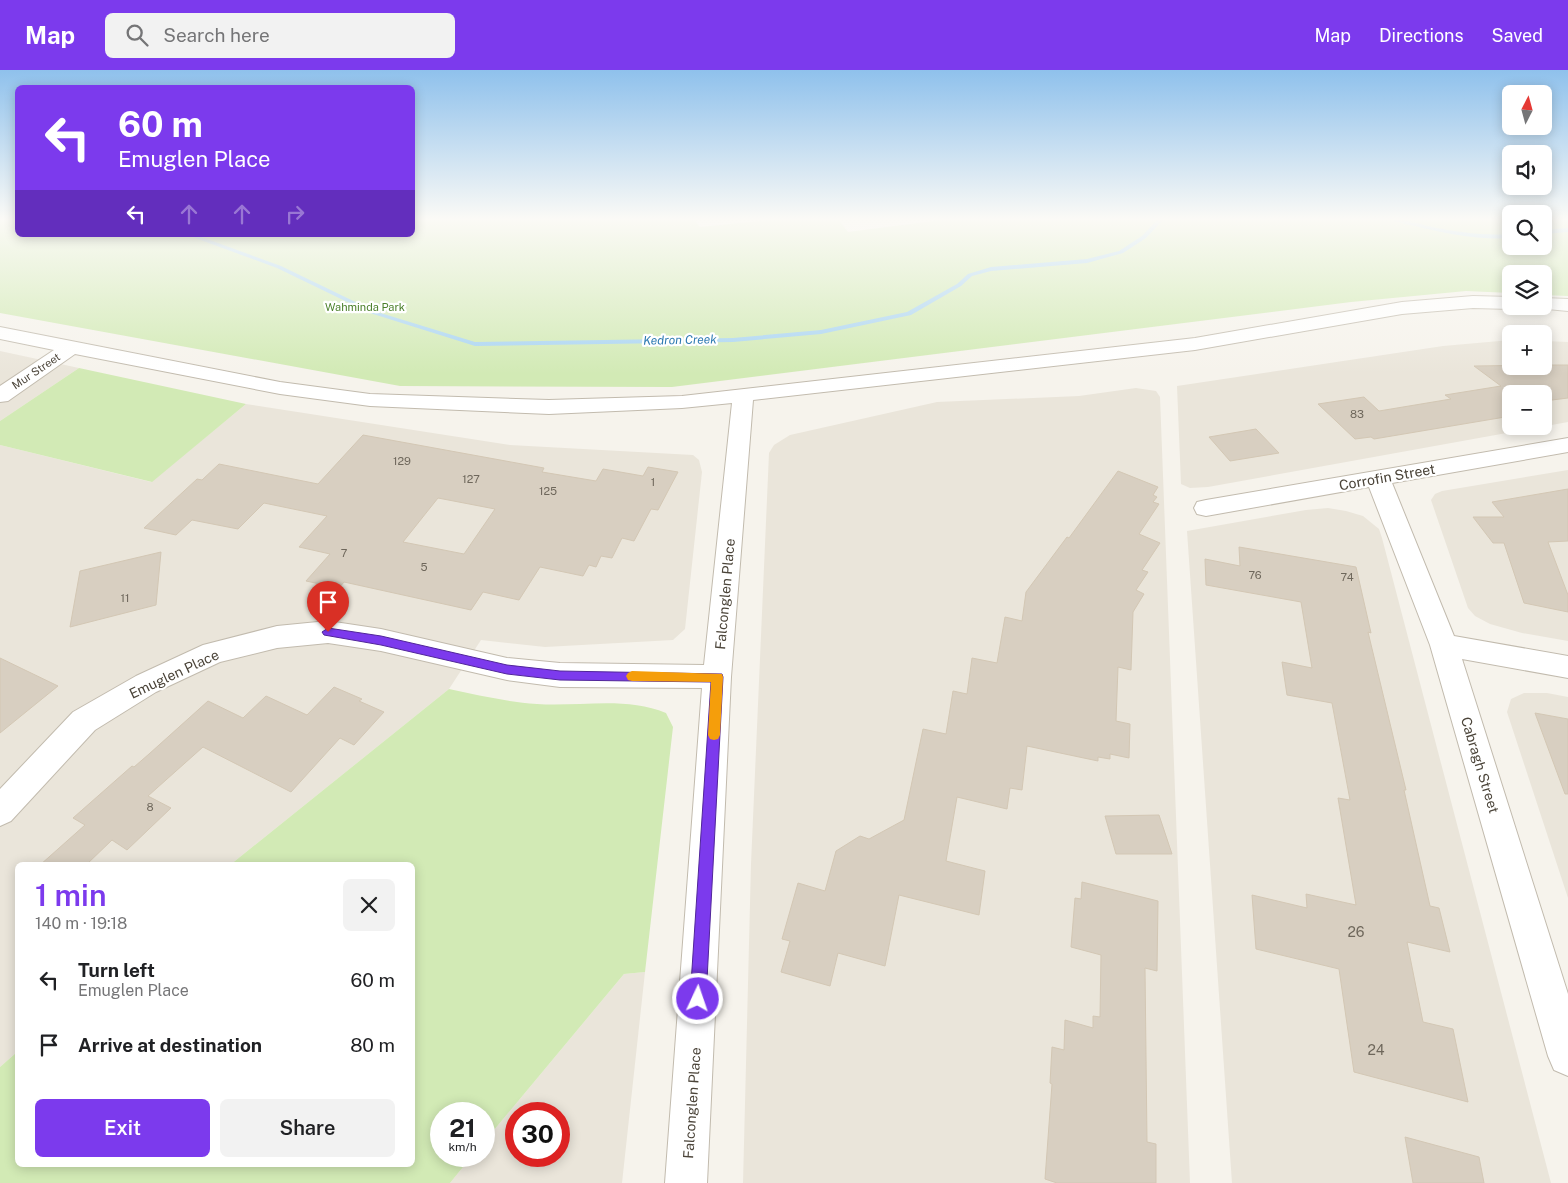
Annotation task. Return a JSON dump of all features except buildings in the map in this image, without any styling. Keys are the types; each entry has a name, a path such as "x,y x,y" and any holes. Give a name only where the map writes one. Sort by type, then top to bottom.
{"street":[{"path":"0,333 280,388 370,400 549,408 682,402 1195,344 1402,308 1473,302 1502,303"},
{"path":"1552,304 1568,305"},
{"name":"Mur Street","path":"0,396 73,346"},
{"name":"Falconglen Place","path":"686,1183 717,677 743,395"},
{"name":"Corrofin Street","path":"1206,508 1568,445"},
{"name":"Cabragh Street","path":"1378,479 1444,645 1568,1056"},
{"name":"Emuglen Place","path":"0,811 84,721 146,684 213,653 278,636 328,632 381,640 507,670 560,675 717,677"},
{"path":"1444,645 1568,667"}],"shaded area":[{"path":"1502,341 1502,375 1552,375 1552,341 1568,342 1568,422 1552,425 1552,385 1502,385 1502,434 1208,487 1190,488 1181,484 1177,386 1443,346"},
{"path":"0,351 79,368 0,421"},
{"path":"1136,388 1156,391 1160,397 1190,1183 743,1183 751,864 769,453 774,445 790,435 937,402 1079,396"},
{"path":"246,404 510,445 693,455 699,460 702,472 685,629 673,640 545,647 481,640 449,689 234,862 15,862 15,1054 0,1067 0,445 151,482"},
{"path":"1568,470 1568,641 1522,633 1490,624 1475,616 1468,608 1431,500 1435,494 1442,491"},
{"path":"1328,508 1363,516 1379,529 1382,538 1551,1183 1232,1183 1187,531 1306,510"},
{"path":"1524,693 1547,693 1568,697 1568,898 1507,712 1511,699"},
{"path":"645,972 622,1183 450,1183 463,1167 495,1167 495,1129 505,1117 505,1167 570,1167 570,1102 517,1102 624,974"}],"green space":[{"name":"Wahminda Park","path":"0,270 1502,270 1502,293 1466,291 1351,302 672,387 400,386 0,313"},
{"path":"1552,270 1568,270 1568,296 1552,295"},
{"path":"79,368 246,404 152,482 0,445 0,421"},
{"path":"449,689 526,703 553,705 619,703 651,708 666,713 673,727 645,972 624,974 517,1102 505,1102 505,1117 495,1129 495,1102 430,1102 430,1167 463,1167 450,1183 0,1183 0,1067 15,1054 15,1167 415,1167 415,862 234,862"}],"waterway":[{"name":"Kedron Creek","path":"285,270 372,312 475,344 733,340 821,332 909,314 959,285 970,275 988,270"}],"slow traffic":[{"path":"632,676 717,677 714,735"}],"route":[{"path":"328,632 381,640 507,670 560,675 717,677 698,999"}]}
